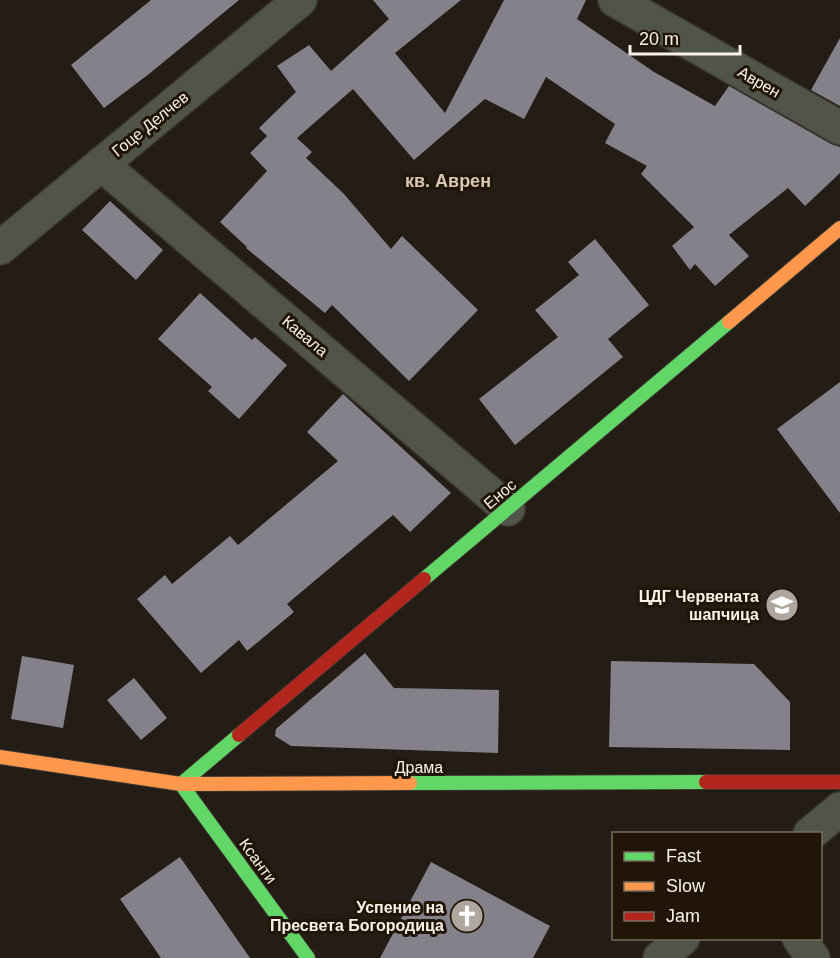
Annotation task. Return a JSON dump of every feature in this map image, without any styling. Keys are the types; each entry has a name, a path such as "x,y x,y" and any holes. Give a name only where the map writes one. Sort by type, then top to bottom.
{"street":[{"name":"Гоце Делчев","path":"0,248 300,0"},
{"name":"Аврен","path":"615,0 840,128"},
{"name":"Кавала","path":"101,164 508,509"},
{"name":"Енос","path":"181,784 840,228"},
{"name":"Драма","path":"0,757 181,784 840,782"},
{"name":"Ксанти","path":"181,784 308,958"},
{"path":"812,832 840,809"},
{"path":"660,958 682,940"},
{"path":"800,940 813,958"}],"building":[{"path":"151,0 239,0 104,108 71,65"},
{"path":"373,0 461,0 395,53 445,113 504,0 586,0 577,19 654,72 715,106 729,86 840,147 840,173 805,206 788,188 729,235 749,256 715,286 695,264 690,270 672,246 694,227 641,174 647,166 605,143 615,124 546,77 524,119 485,99 414,160 353,89 297,138 312,152 306,158 344,194 391,249 402,236 478,310 409,381 332,305 325,313 246,248 220,222 267,171 250,153 267,136 259,128 296,92 277,66 309,45 331,71 389,19"},
{"path":"840,38 840,106 811,90"},
{"path":"110,201 163,250 136,280 82,230"},
{"path":"595,239 649,305 608,339 623,357 515,445 479,399 558,337 535,310 579,275 568,262"},
{"path":"200,293 252,340 255,337 287,365 239,419 208,391 212,387 158,339"},
{"path":"840,382 840,513 777,429"},
{"path":"343,394 451,493 410,532 393,515 287,604 294,612 247,651 239,640 201,673 137,599 165,575 172,584 230,536 238,545 338,461 307,432"},
{"path":"365,653 394,688 499,690 498,753 291,746 275,736 276,729"},
{"path":"22,656 74,665 63,728 11,719"},
{"path":"611,661 754,664 790,702 790,750 609,747"},
{"path":"134,678 167,718 141,740 107,700"},
{"path":"180,857 250,958 161,958 120,899"},
{"name":"Успение на Пресвета Богородица","path":"431,862 550,926 533,958 380,958"}],"traffic: fast":[{"path":"424,579 729,322"},
{"path":"239,735 181,784 308,958"},
{"path":"410,783 706,782"}],"traffic: slow":[{"path":"729,322 840,228"},
{"path":"0,757 181,784 410,783"}],"traffic: jam":[{"path":"239,735 424,579"},
{"path":"706,782 840,782"}],"place":[{"name":"ЦДГ Червената шапчица","path":"782,605"},
{"name":"Успение на Пресвета Богородица","path":"467,916"}],"district":[{"name":"кв. Аврен","path":"448,181"}]}
